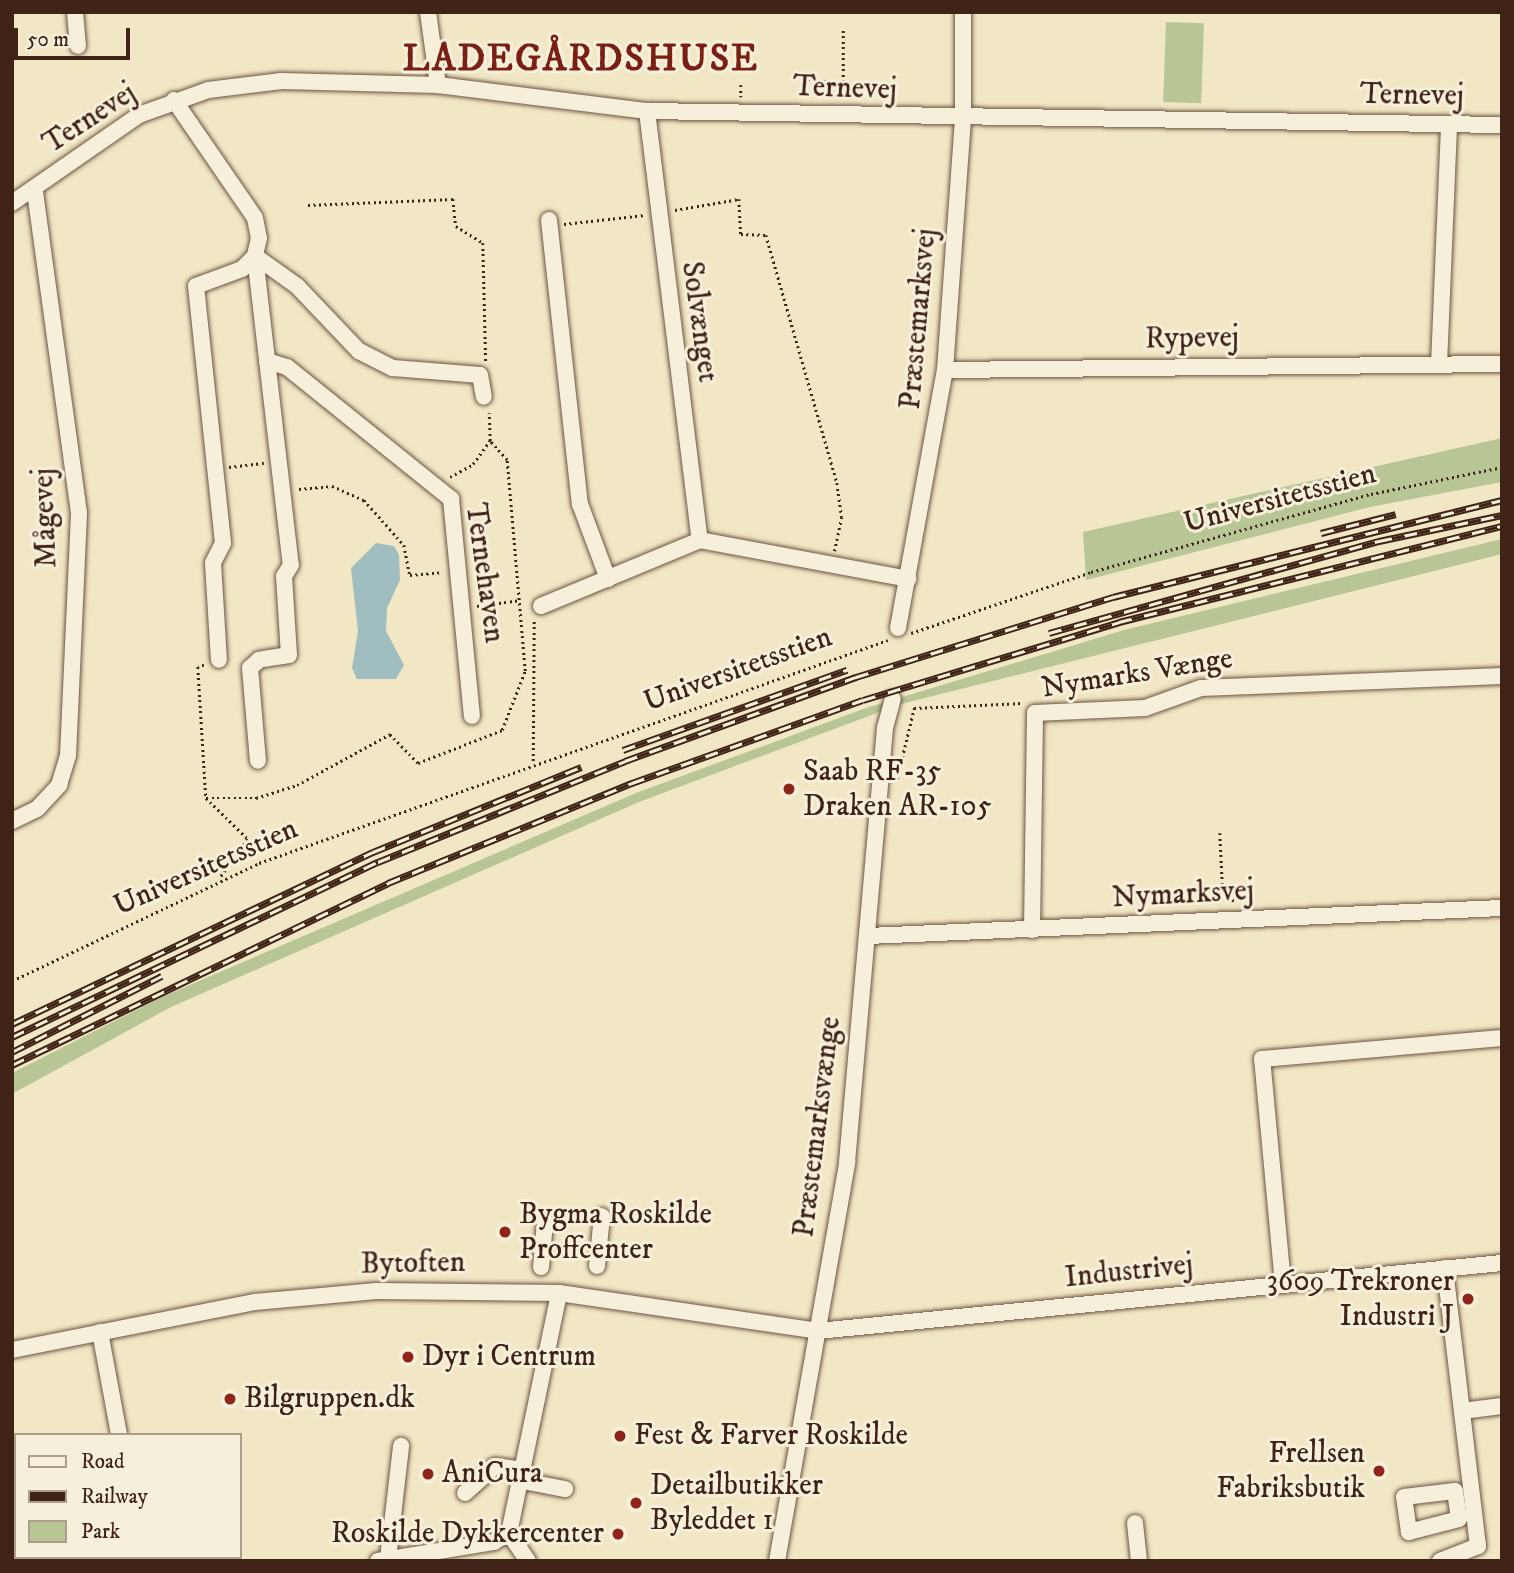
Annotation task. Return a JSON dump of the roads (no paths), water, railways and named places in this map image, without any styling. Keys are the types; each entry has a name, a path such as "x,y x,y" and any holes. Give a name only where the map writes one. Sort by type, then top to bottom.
{"street":[{"path":"75,12 78,46"},
{"path":"428,12 438,85"},
{"name":"Præstemarksvej","path":"898,628 945,370 964,120 964,12"},
{"name":"Ternevej","path":"12,203 34,190 124,123 174,100 281,81 438,85 647,111 964,120 1502,125"},
{"path":"174,100 255,218 255,256 278,462 285,491 289,655 259,660 250,668 258,761"},
{"name":"Solvænget","path":"647,111 657,213 700,540"},
{"path":"1439,365 1449,124"},
{"name":"Mågevej","path":"12,821 37,809 59,785 68,756 79,513 34,190"},
{"path":"550,223 580,504 608,579"},
{"path":"255,256 298,286 359,351 393,368 480,375 484,397"},
{"path":"219,660 213,564 223,543 196,286 242,269 255,256"},
{"name":"Ternehaven","path":"267,361 287,367 451,499 472,716"},
{"name":"Rypevej","path":"945,370 1502,364"},
{"path":"541,606 700,540 908,579"},
{"name":"Nymarks Vænge","path":"1032,930 1035,713 1145,708 1201,688 1502,676"},
{"name":"Præstemarksvænge","path":"777,1561 847,1162 885,728 894,699"},
{"name":"Nymarksvej","path":"868,936 1502,908"},
{"path":"1283,1284 1262,1059 1502,1038"},
{"path":"597,1266 603,1216"},
{"path":"541,1267 545,1222"},
{"name":"Industrivej","path":"818,1331 1502,1263"},
{"path":"1440,1561 1478,1546 1465,1503 1462,1411 1445,1268"},
{"path":"401,1446 384,1560 494,1542 509,1533 524,1476 559,1293"},
{"name":"Bytoften","path":"12,1350 100,1332 320,1295 559,1293 818,1331"},
{"path":"100,1332 119,1433"},
{"path":"1462,1411 1502,1406"},
{"path":"465,1493 495,1466 565,1489"},
{"path":"1135,1523 1139,1561"},
{"path":"509,1533 528,1561"}],"water":[{"path":"376,543 394,546 399,555 400,580 387,608 386,631 404,665 396,679 357,679 352,668 358,631 351,568"}],"railway":[{"path":"12,1037 378,862 625,761 856,677 1113,597 1502,500"},
{"path":"1321,533 1396,514"},
{"path":"1049,633 1379,541 1502,515"},
{"path":"12,1065 388,883 632,783 863,700 1119,622 1502,526"},
{"path":"623,750 847,670"},
{"path":"12,1024 373,852 581,767"},
{"path":"12,1052 162,976"}],"place":[{"name":"Saab RF-35 Draken AR-105","path":"789,789"},
{"name":"Bygma Roskilde Proffcenter","path":"505,1232"},
{"name":"3609 Trekroner Industri J","path":"1468,1299"},
{"name":"Dyr i Centrum","path":"408,1357"},
{"name":"Bilgruppen.dk","path":"230,1399"},
{"name":"Fest & Farver Roskilde","path":"620,1436"},
{"name":"Frellsen Fabriksbutik","path":"1379,1471"},
{"name":"AniCura","path":"428,1474"},
{"name":"Detailbutikker Byleddet 1","path":"636,1503"},
{"name":"Roskilde Dykkercenter","path":"618,1534"}],"district":[{"name":"LADEGÅRDSHUSE","path":"581,60"}]}
